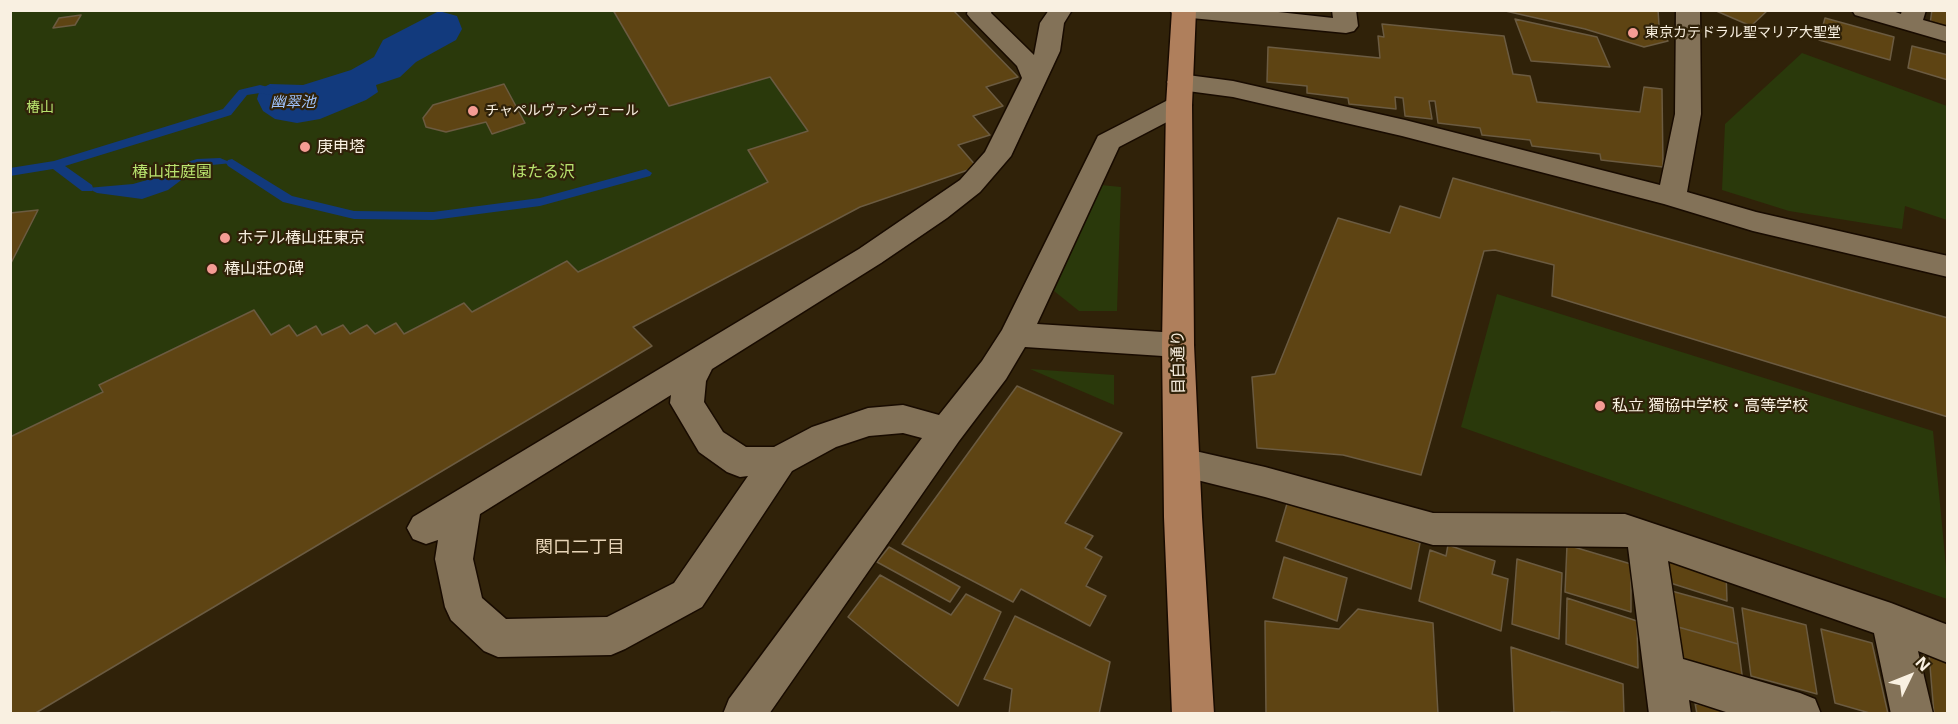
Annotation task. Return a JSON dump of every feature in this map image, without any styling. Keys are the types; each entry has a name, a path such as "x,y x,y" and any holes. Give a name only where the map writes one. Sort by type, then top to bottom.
{"main road":[{"name":"目白通り","path":"1183,11 1178,345 1183,517 1193,714"}],"street":[{"path":"980,10 979,14 1028,63 1035,78"},
{"path":"426,528 870,256 970,186 997,156 1048,51 1052,22 1061,10"},
{"path":"1183,11 1346,26 1344,10"},
{"path":"1672,196 1688,114 1688,10"},
{"path":"1863,10 1912,17 1947,35"},
{"path":"744,714 947,431 994,370 1016,335 1108,142 1180,94 1233,89 1394,126 1672,196 1753,221 1947,267"},
{"path":"1016,335 1178,345"},
{"path":"700,361 688,381 687,403 711,442 740,462 778,461 824,437 868,422 903,419 947,431"},
{"path":"463,506 454,559 465,607 498,638 611,636 688,595 778,461"},
{"path":"1182,463 1265,482 1433,529 1625,530 1891,621 1947,644"},
{"path":"1646,538 1670,714"},
{"path":"1891,621 1912,714"},
{"path":"1665,673 1800,714"}],"green space":[{"name":"椿山荘庭園","path":"11,11 613,11 669,106 770,77 808,131 748,150 768,182 578,272 567,262 472,312 464,303 404,334 396,323 375,334 367,325 350,334 343,325 322,335 315,326 297,336 289,325 271,335 253,310 100,385 103,392 11,437"},
{"path":"1802,53 1947,106 1947,220 1905,206 1902,229 1789,211 1722,190 1725,124"},
{"path":"1101,185 1121,187 1117,311 1079,311 1054,291"},
{"path":"1497,294 1933,431 1947,577 1947,599 1461,427"},
{"path":"1030,369 1114,375 1114,405"}],"water":[{"name":"幽翠池","path":"439,11 457,16 462,29 456,40 416,62 400,77 376,85 378,92 366,100 320,119 297,123 275,119 263,111 257,99 260,89 270,84 303,85 351,70 374,57 383,40"},
{"path":"220,158 232,163 212,165 192,172 168,190 142,199 97,193 87,188 133,184 154,178 174,166 197,159"}],"building":[{"path":"613,10 953,10 1018,77 986,87 1003,106 973,116 990,135 958,145 977,167 860,207 633,327 652,346 34,714 10,714 10,437 103,392 99,385 254,310 271,335 289,325 297,336 316,326 322,335 343,325 350,334 367,325 375,334 396,323 404,334 464,303 472,312 567,261 578,272 768,182 748,150 808,131 770,77 669,106"},
{"name":"東京カテドラル聖マリア大聖堂","path":"1501,10 1658,10 1659,25 1668,41 1644,47 1585,29"},
{"path":"1714,10 1768,10 1751,26"},
{"path":"1932,10 1948,10 1948,29 1930,24"},
{"path":"81,15 75,25 53,28 59,18"},
{"path":"1825,18 1894,37 1890,60 1819,40"},
{"path":"1515,19 1597,37 1610,67 1531,61"},
{"path":"1382,24 1504,36 1513,74 1530,76 1537,102 1640,112 1644,87 1662,89 1663,167 1601,160 1600,154 1532,146 1530,140 1482,135 1480,128 1438,123 1435,101 1429,101 1432,119 1405,116 1403,98 1395,97 1396,109 1349,104 1348,98 1307,93 1307,86 1267,82 1268,47 1380,58 1378,36 1384,37"},
{"path":"1912,46 1948,55 1948,80 1908,68"},
{"name":"チャペルヴァンヴェール","path":"504,84 525,123 492,134 486,122 446,132 426,127 423,118 433,105"},
{"path":"1453,178 1948,318 1948,417 1552,296 1554,265 1495,250 1484,251 1421,475 1343,455 1257,448 1252,377 1275,374 1338,218 1390,233 1400,206 1440,218"},
{"path":"38,210 10,265 10,213"},
{"path":"1017,386 1122,433 1065,523 1093,536 1085,548 1102,557 1086,586 1106,596 1090,626 1021,589 1013,602 902,544"},
{"path":"1289,497 1420,543 1411,589 1276,541"},
{"path":"1448,545 1495,561 1492,574 1508,579 1501,631 1419,601 1430,550 1446,556"},
{"path":"1567,545 1631,564 1631,612 1565,592"},
{"path":"889,547 960,587 950,602 877,562"},
{"path":"1659,548 1726,570 1727,601 1664,581"},
{"path":"1284,557 1347,578 1337,621 1273,598"},
{"path":"1517,559 1562,573 1559,639 1512,624"},
{"path":"880,575 951,615 966,594 1001,612 958,706 848,617"},
{"path":"1668,590 1733,608 1738,644 1671,625"},
{"path":"1567,598 1637,621 1638,668 1566,644"},
{"path":"1742,608 1806,625 1817,694 1751,676"},
{"path":"1358,609 1433,623 1438,714 1266,714 1265,621 1339,629"},
{"path":"1015,616 1110,662 1099,714 1009,714 1012,689 984,679"},
{"path":"1671,625 1738,644 1743,682 1674,663"},
{"path":"1821,629 1872,643 1888,714 1873,714 1835,703"},
{"path":"1511,647 1623,684 1624,714 1551,712 1551,714 1514,714"},
{"path":"1929,654 1948,660 1948,714 1934,714"},
{"path":"1695,703 1733,714 1697,714"}],"waterway":[{"path":"55,165 227,112 243,92 260,89 280,93"},
{"path":"232,163 288,199 354,215 433,216 540,202 646,173"},
{"path":"10,172 55,165"},
{"path":"55,165 87,188"}],"place":[{"name":"東京カテドラル聖マリア大聖堂","path":"1633,33"},
{"name":"チャペルヴァンヴェール","path":"473,111"},
{"name":"庚申塔","path":"305,147"},
{"name":"ホテル椿山荘東京","path":"225,238"},
{"name":"椿山荘の碑","path":"212,269"},
{"name":"私立 獨協中学校・高等学校","path":"1600,406"}],"district":[{"name":"関口二丁目","path":"580,548"}],"park label":[{"name":"椿山","path":"40,108"},
{"name":"ほたる沢","path":"543,172"}]}
